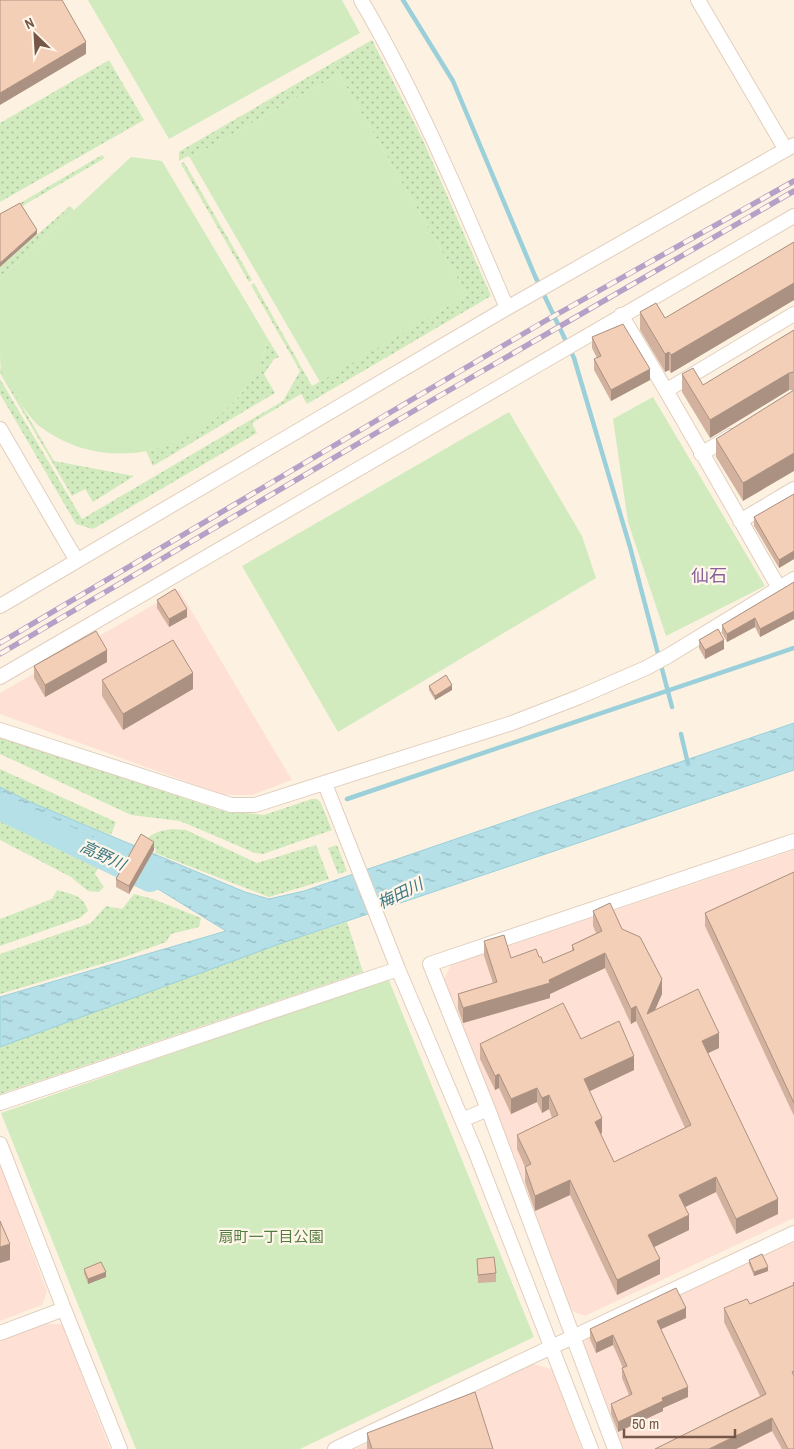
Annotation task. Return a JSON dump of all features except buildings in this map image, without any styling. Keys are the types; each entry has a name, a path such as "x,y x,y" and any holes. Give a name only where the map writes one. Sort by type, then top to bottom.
{"street":[{"path":"361,0 405,78 441,154 507,308"},
{"path":"0,606 507,308 790,148 698,0"},
{"path":"0,677 794,216"},
{"path":"667,390 794,314"},
{"path":"621,315 667,390 701,454 779,588"},
{"path":"701,454 744,428"},
{"path":"0,429 77,561"},
{"path":"740,521 794,489"},
{"path":"0,730 231,805 255,805 326,784 512,723 579,697 646,668 668,656 794,579"},
{"path":"326,784 398,969 462,1120 591,1449"},
{"path":"615,1449 488,1109 430,964 794,841"},
{"path":"0,1103 398,969"},
{"path":"462,1120 488,1109"},
{"path":"0,1144 120,1449"},
{"path":"335,1449 794,1233"},
{"path":"0,1334 64,1309"}],"shaded area":[{"path":"179,590 292,780 252,795 223,795 0,714 0,693"},
{"path":"794,850 794,1218 585,1316 569,1310 444,979 451,965"},
{"path":"0,1163 47,1292 42,1305 0,1321"},
{"path":"794,1240 794,1449 622,1449 581,1346 590,1335"},
{"path":"42,1324 62,1324 110,1449 0,1449 0,1341"},
{"path":"533,1364 552,1369 582,1449 356,1449"}],"green space":[{"path":"88,0 342,0 360,33 169,139"},
{"path":"372,40 422,138 491,296 307,404 301,394 252,423 257,433 93,529 76,524 0,394 0,379 82,519 283,401 300,371 251,285 254,283 312,386 467,295 339,74 190,158 188,156 179,161 179,152 182,150"},
{"path":"109,60 144,120 0,202 0,123"},
{"path":"339,74 467,295 320,382 190,158"},
{"path":"102,155 105,158 0,219 0,215"},
{"path":"131,157 162,161 268,339 253,378 217,418 194,434 169,445 143,452 116,454 89,450 64,441 39,426 18,400 1,370 0,279"},
{"path":"184,162 252,280 249,282 181,164"},
{"path":"70,206 74,210 0,279 0,267"},
{"path":"268,339 279,357 274,359 264,374 275,393 153,466 146,451 179,440 194,432 209,423 236,400 258,368"},
{"path":"0,368 54,461 134,476 93,502 85,489 72,496 0,373"},
{"path":"653,397 765,586 666,636 628,522 613,419"},
{"path":"509,412 582,536 596,578 338,732 242,566"},
{"path":"0,737 220,810 264,815 317,799 321,803 332,830 263,854 255,853 180,821 131,815 0,754"},
{"path":"0,769 116,822 111,835 30,802 0,787"},
{"path":"0,810 102,860 95,874 104,887 99,892 88,891 71,877 0,840"},
{"path":"172,829 186,830 257,863 316,845 329,879 269,897 155,853 156,849 145,842 153,834"},
{"path":"337,845 347,871 338,874 328,848"},
{"path":"57,890 80,898 88,911 80,918 0,946 0,919 52,899"},
{"path":"134,894 153,899 201,918 199,927 171,934 166,942 122,958 0,994 0,954 91,923 106,906 122,909"},
{"path":"347,922 363,972 0,1094 0,1047 282,943"},
{"name":"扇町一丁目公園","path":"388,978 534,1337 300,1449 136,1449 1,1113"}],"water":[{"name":"梅田川","path":"794,723 794,770 282,943 0,1047 0,997 226,931 79,840 0,802 0,787 30,802 245,892 269,899 304,891"}],"waterway":[{"path":"403,0 453,81 535,276 574,358 630,547 672,707"},
{"path":"347,799 794,648"},
{"path":"681,734 688,764"},
{"name":"高野川","path":"0,807 150,879"}],"railway":[{"path":"0,643 545,321 794,181"},
{"path":"0,654 434,399 794,191"}],"district":[{"name":"仙石","path":"709,575"}]}
